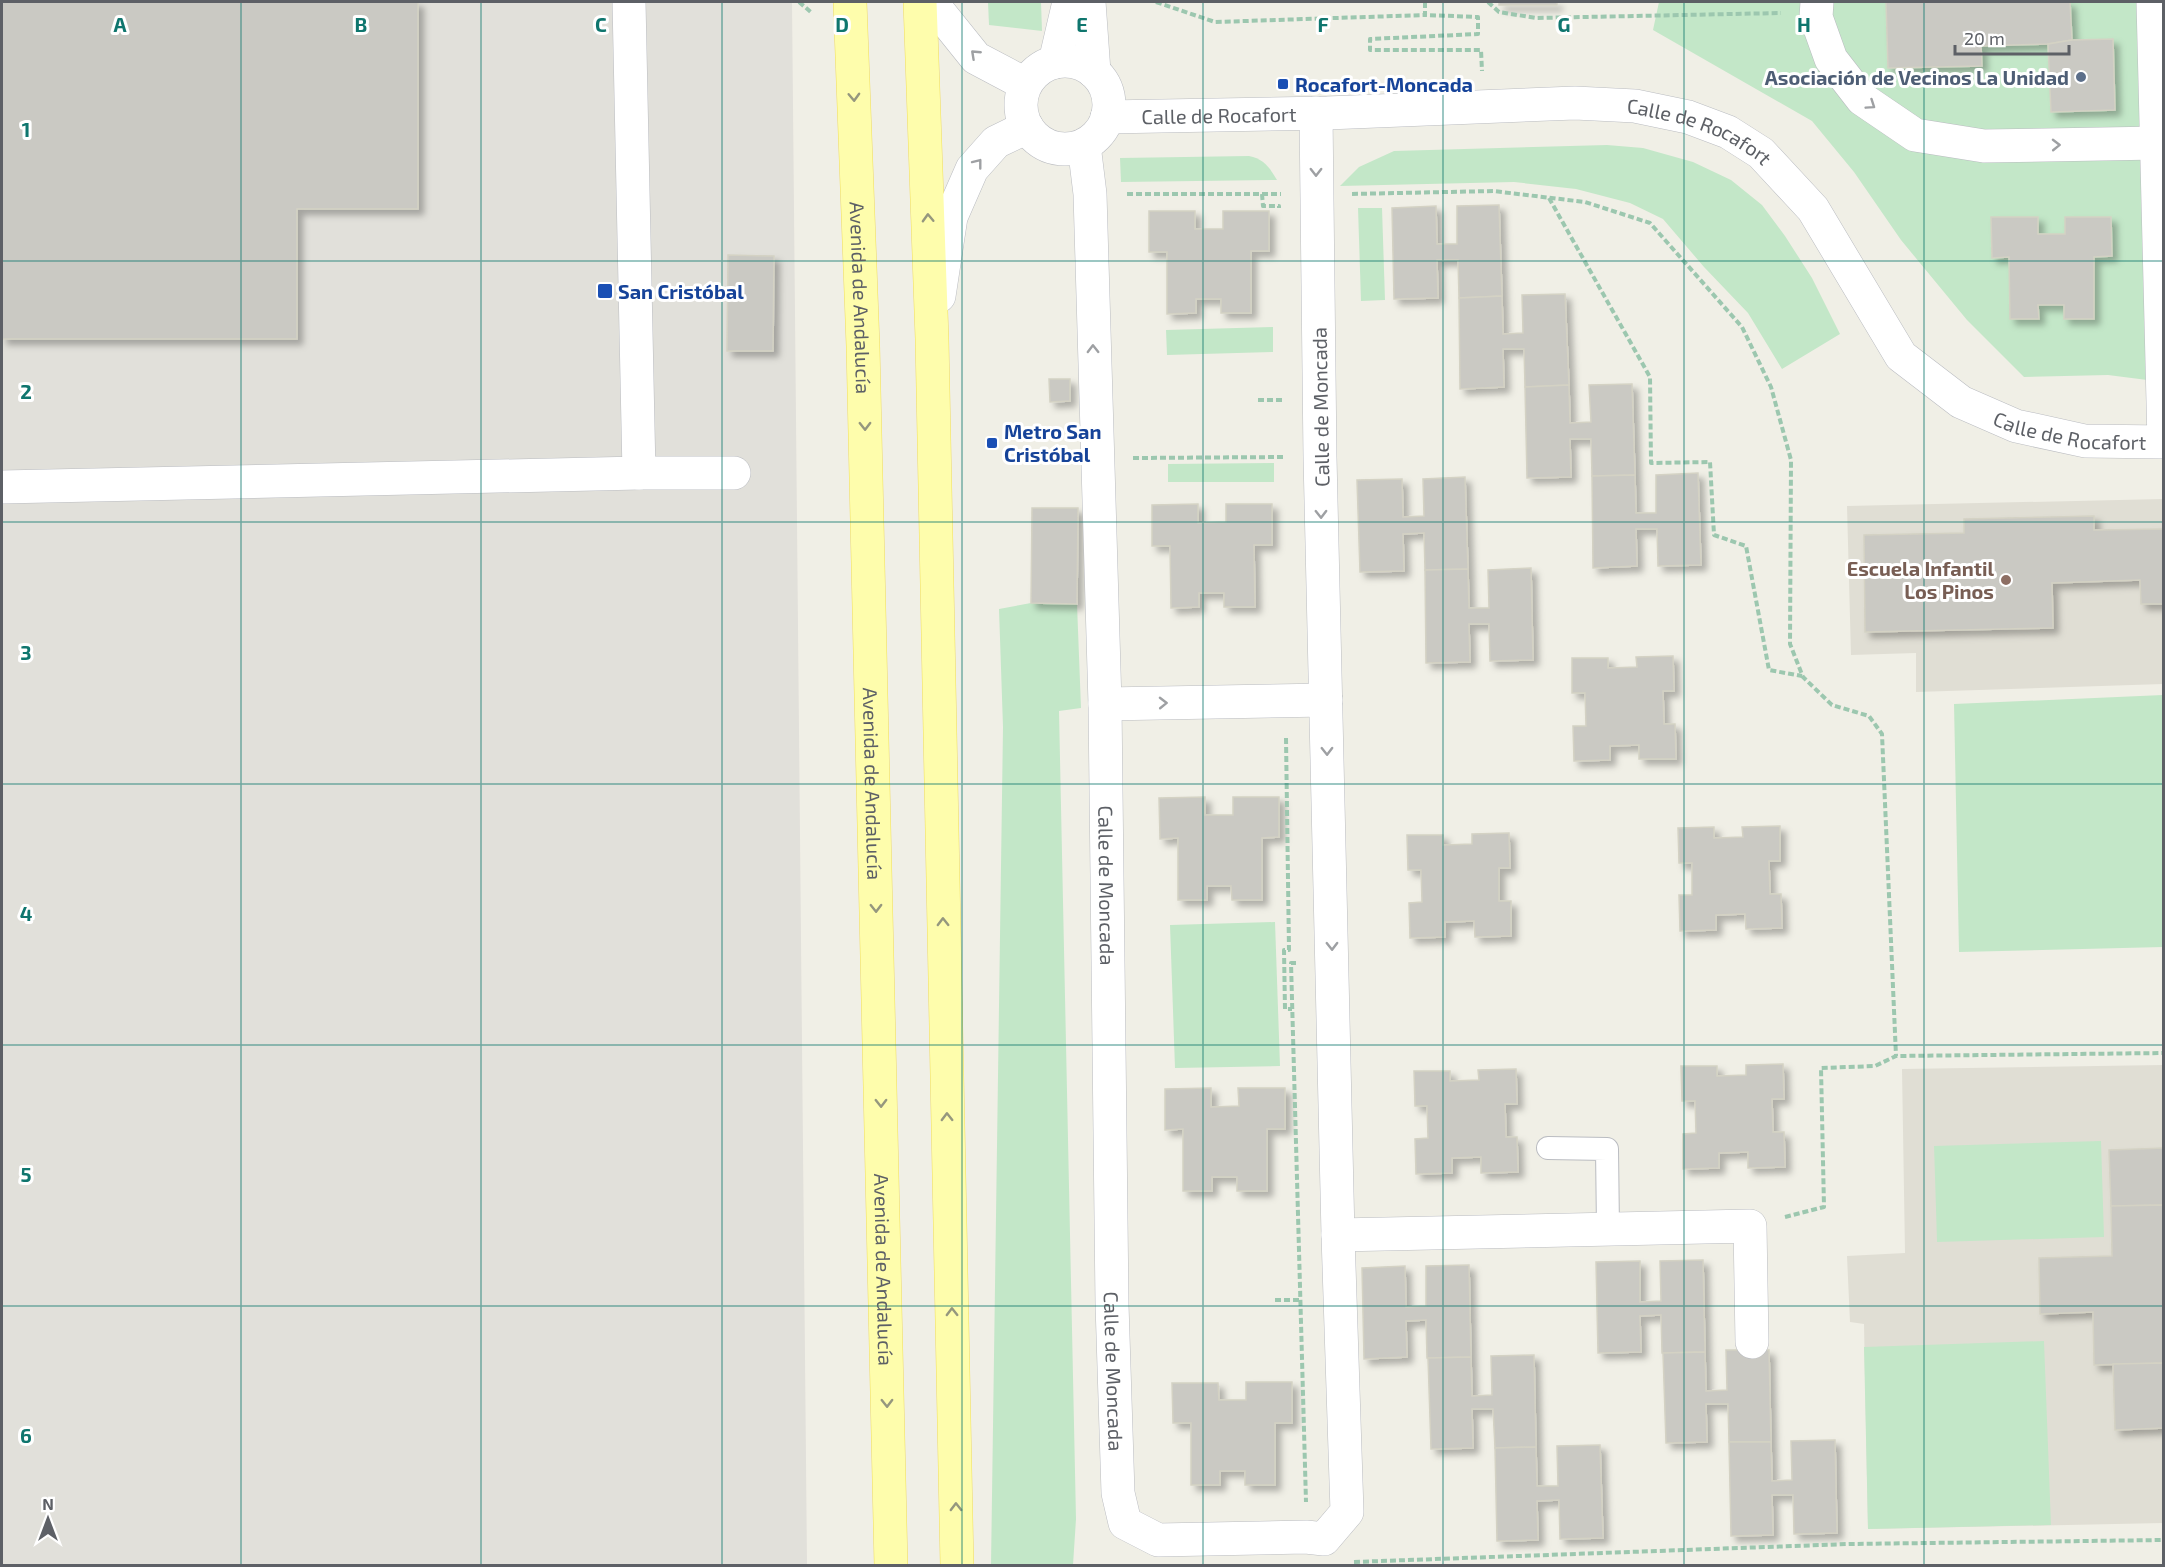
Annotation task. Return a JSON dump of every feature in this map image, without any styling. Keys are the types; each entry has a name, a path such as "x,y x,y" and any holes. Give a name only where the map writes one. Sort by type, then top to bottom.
{"main road":[{"name":"Avenida de Andalucía","path":"850,2 863,346 891,1566"},
{"path":"920,2 932,339 957,1566"}],"street":[{"path":"629,2 639,473"},
{"path":"931,2 976,58 1025,84"},
{"path":"1055,62 1069,2"},
{"path":"1089,2 1094,72"},
{"path":"1817,2 1816,17 1831,59 1862,99 1915,135 1984,146 2158,142"},
{"name":"Calle de Rocafort","path":"1107,117 1316,113 1575,103 1635,106 1688,117 1728,132 1761,153 1813,209 1901,356 1960,402 2016,426 2085,441 2163,442 2158,142 2153,2"},
{"path":"1055,62 1076,62 1094,72 1104,85 1109,101 1107,117 1099,134 1084,145 1068,150 1052,148 1037,140 1027,127 1020,106 1025,84 1038,70 1055,62"},
{"name":"Calle de Moncada","path":"1084,145 1089,194 1104,704 1112,1304 1118,1493 1125,1522 1158,1540 1306,1537 1324,1539 1347,1512 1338,1235 1320,457 1316,113"},
{"path":"932,339 951,217 972,169 996,142 1027,127"},
{"path":"2,487 639,473 734,473"},
{"path":"1104,704 1326,700"},
{"path":"1338,1235 1750,1226 1752,1342"}],"lane":[{"path":"1548,1148 1607,1149 1608,1229"}],"path":[{"path":"799,2 812,13"},
{"path":"1156,2 1215,22 1425,15 1478,17 1478,34 1370,39 1370,50 1481,50 1483,81"},
{"path":"1425,2 1425,15"},
{"path":"1488,2 1499,12 1536,18 1782,13"},
{"path":"1316,192 1347,194 1493,191 1585,202 1650,223 1742,327 1771,387 1791,460 1790,644 1803,676 1832,705 1869,716 1882,734 1896,1056"},
{"path":"1126,194 1274,194"},
{"path":"1262,194 1263,206 1279,206 1279,217"},
{"path":"1548,198 1650,377 1651,463 1710,462 1714,535 1746,546 1769,670 1803,676"},
{"path":"1257,400 1282,400 1282,389"},
{"path":"1096,458 1320,457"},
{"path":"1286,730 1289,950 1284,950 1285,1009 1292,1009"},
{"path":"1750,1226 1824,1207 1821,1068 1875,1066 1896,1056 2163,1053"},
{"path":"1275,1300 1300,1300"},
{"path":"1344,1562 1849,1544 2163,1540"}],"shaded area":[{"path":"2,2 792,2 807,1565 2,1566"},
{"name":"Escuela Infantil Los Pinos","path":"2163,499 2163,684 1916,692 1916,653 1851,655 1847,506"},
{"path":"2163,1065 2163,1523 1868,1529 1864,1324 1850,1322 1847,1256 1905,1253 1902,1069"}],"green space":[{"path":"988,2 1041,2 1042,31 989,25"},
{"path":"1659,2 2163,2 2163,382 2108,375 2024,377 1967,320 1901,240 1854,172 1812,121 1653,30"},
{"path":"1607,145 1643,148 1693,162 1731,180 1762,205 1812,278 1840,334 1782,369 1748,313 1663,219 1630,203 1576,189 1514,182 1340,186 1359,167 1394,151"},
{"path":"1249,156 1259,159 1266,165 1277,180 1121,182 1120,158"},
{"path":"1358,208 1382,208 1385,300 1361,301"},
{"path":"1273,327 1273,352 1167,355 1166,330"},
{"path":"1274,463 1274,482 1168,482 1168,464"},
{"path":"1031,603 1077,604 1081,708 1059,711 1076,1519 1073,1565 991,1566 1003,727 999,609"},
{"path":"2163,695 2163,947 1959,952 1954,704"},
{"path":"1275,922 1280,1066 1175,1068 1170,925"},
{"path":"2101,1141 2104,1237 1937,1242 1934,1146"},
{"path":"2044,1341 2051,1525 1868,1529 1864,1347"}],"building":[{"path":"2,2 418,2 418,209 297,209 297,339 2,339"},
{"path":"1499,2 1557,2 1557,5 1499,5"},
{"path":"1886,2 2070,2 2072,40 2048,44 1981,46 1982,66 1888,68"},
{"name":"Asociación de Vecinos La Unidad","path":"2113,39 2115,110 2051,112 2048,44 2072,40"},
{"path":"1499,205 1502,296 1459,298 1458,260 1437,260 1438,298 1394,299 1392,208 1436,206 1437,244 1457,244 1457,206"},
{"path":"1149,211 1195,211 1195,229 1223,229 1223,211 1269,211 1269,251 1251,251 1251,313 1221,313 1221,299 1196,299 1196,313 1167,314 1167,252 1149,252"},
{"path":"1991,217 2038,217 2038,234 2065,234 2065,217 2111,217 2112,256 2094,257 2094,319 2064,319 2064,305 2038,305 2039,319 2010,319 2009,257 1992,258"},
{"path":"728,255 774,256 773,351 727,351"},
{"path":"1565,294 1569,385 1525,387 1524,349 1503,349 1504,387 1460,389 1459,298 1502,296 1503,334 1523,333 1522,295"},
{"path":"1049,379 1070,379 1070,401 1050,402"},
{"path":"1632,384 1635,475 1592,476 1591,439 1570,439 1571,477 1527,478 1525,387 1569,385 1570,423 1591,422 1589,385"},
{"path":"1698,473 1701,565 1658,566 1657,529 1636,529 1637,566 1593,568 1592,476 1635,475 1636,513 1656,513 1656,475"},
{"path":"1465,477 1468,569 1425,570 1424,533 1403,534 1404,571 1360,572 1357,480 1402,479 1403,517 1424,516 1423,479"},
{"path":"1198,504 1198,523 1226,522 1226,504 1272,504 1272,545 1254,545 1255,607 1224,607 1224,593 1199,593 1199,607 1171,608 1170,546 1152,546 1152,505"},
{"path":"1032,508 1078,508 1077,604 1031,603"},
{"path":"2094,516 2094,530 2164,529 2164,604 2141,604 2140,580 2052,583 2053,628 1865,632 1864,535 1964,533 1964,519"},
{"path":"1531,568 1533,660 1490,661 1489,624 1469,624 1470,662 1426,663 1425,570 1468,569 1469,608 1489,608 1488,570"},
{"path":"1673,656 1674,691 1663,691 1664,724 1675,724 1676,759 1639,759 1639,745 1610,746 1610,760 1574,761 1573,726 1586,726 1585,693 1572,693 1572,658 1608,658 1608,668 1637,667 1636,657"},
{"path":"1205,797 1205,815 1233,815 1233,797 1279,797 1279,837 1262,838 1262,900 1232,900 1231,886 1207,886 1207,900 1178,900 1178,838 1160,839 1159,798"},
{"path":"1780,826 1780,861 1769,861 1770,894 1781,894 1782,928 1746,929 1745,914 1716,915 1716,930 1680,931 1679,895 1692,895 1692,863 1679,863 1678,828 1714,827 1714,838 1743,837 1742,827"},
{"path":"1509,833 1510,868 1499,868 1499,901 1511,901 1511,936 1475,937 1474,921 1445,922 1445,937 1410,938 1409,903 1422,902 1421,870 1408,870 1407,835 1443,835 1443,845 1472,844 1472,834"},
{"path":"1783,1064 1784,1099 1772,1099 1773,1132 1784,1132 1785,1167 1748,1168 1748,1152 1719,1153 1719,1168 1683,1169 1683,1134 1696,1133 1695,1101 1682,1101 1681,1066 1717,1066 1717,1076 1746,1075 1746,1065"},
{"path":"1516,1069 1517,1104 1505,1104 1506,1137 1517,1137 1518,1172 1481,1173 1481,1157 1452,1158 1452,1173 1416,1174 1415,1139 1428,1138 1427,1106 1415,1106 1414,1071 1450,1071 1450,1081 1479,1080 1478,1070"},
{"path":"1211,1088 1211,1107 1239,1106 1238,1088 1285,1088 1285,1129 1267,1129 1267,1191 1237,1191 1237,1177 1212,1177 1212,1191 1183,1191 1183,1129 1165,1130 1165,1089"},
{"path":"2164,1148 2164,1205 2111,1206 2109,1150"},
{"path":"2164,1205 2164,1363 2094,1365 2093,1312 2040,1314 2039,1258 2112,1256 2111,1206"},
{"path":"1703,1260 1705,1352 1662,1353 1661,1315 1640,1316 1641,1352 1598,1353 1596,1262 1640,1261 1640,1302 1661,1301 1660,1261"},
{"path":"1469,1265 1471,1357 1427,1358 1426,1320 1406,1321 1407,1357 1364,1359 1362,1268 1405,1266 1406,1307 1426,1306 1426,1266"},
{"path":"1726,1350 1769,1350 1771,1442 1729,1442 1728,1404 1706,1404 1707,1442 1666,1443 1663,1353 1705,1352 1706,1391 1727,1390"},
{"path":"1534,1355 1536,1447 1495,1448 1493,1409 1472,1409 1473,1448 1431,1449 1428,1358 1471,1357 1472,1396 1492,1395 1491,1356"},
{"path":"2164,1363 2164,1428 2115,1430 2113,1364"},
{"path":"1246,1382 1292,1382 1292,1423 1275,1423 1275,1485 1245,1485 1245,1471 1220,1471 1220,1485 1191,1485 1191,1423 1173,1423 1172,1383 1218,1383 1219,1400 1246,1400"},
{"path":"1835,1440 1837,1533 1794,1534 1793,1495 1772,1495 1773,1535 1731,1536 1729,1442 1771,1442 1772,1481 1792,1480 1791,1441"},
{"path":"1600,1445 1603,1538 1560,1539 1559,1500 1537,1501 1538,1540 1497,1541 1495,1448 1536,1447 1537,1486 1558,1486 1557,1446"}],"place":[{"name":"Asociación de Vecinos La Unidad","path":"2081,77"},
{"name":"Rocafort-Moncada","path":"1283,84"},
{"name":"San Cristóbal","path":"605,291"},
{"name":"Metro San Cristóbal","path":"992,443"},
{"name":"Escuela Infantil Los Pinos","path":"2006,580"}]}
